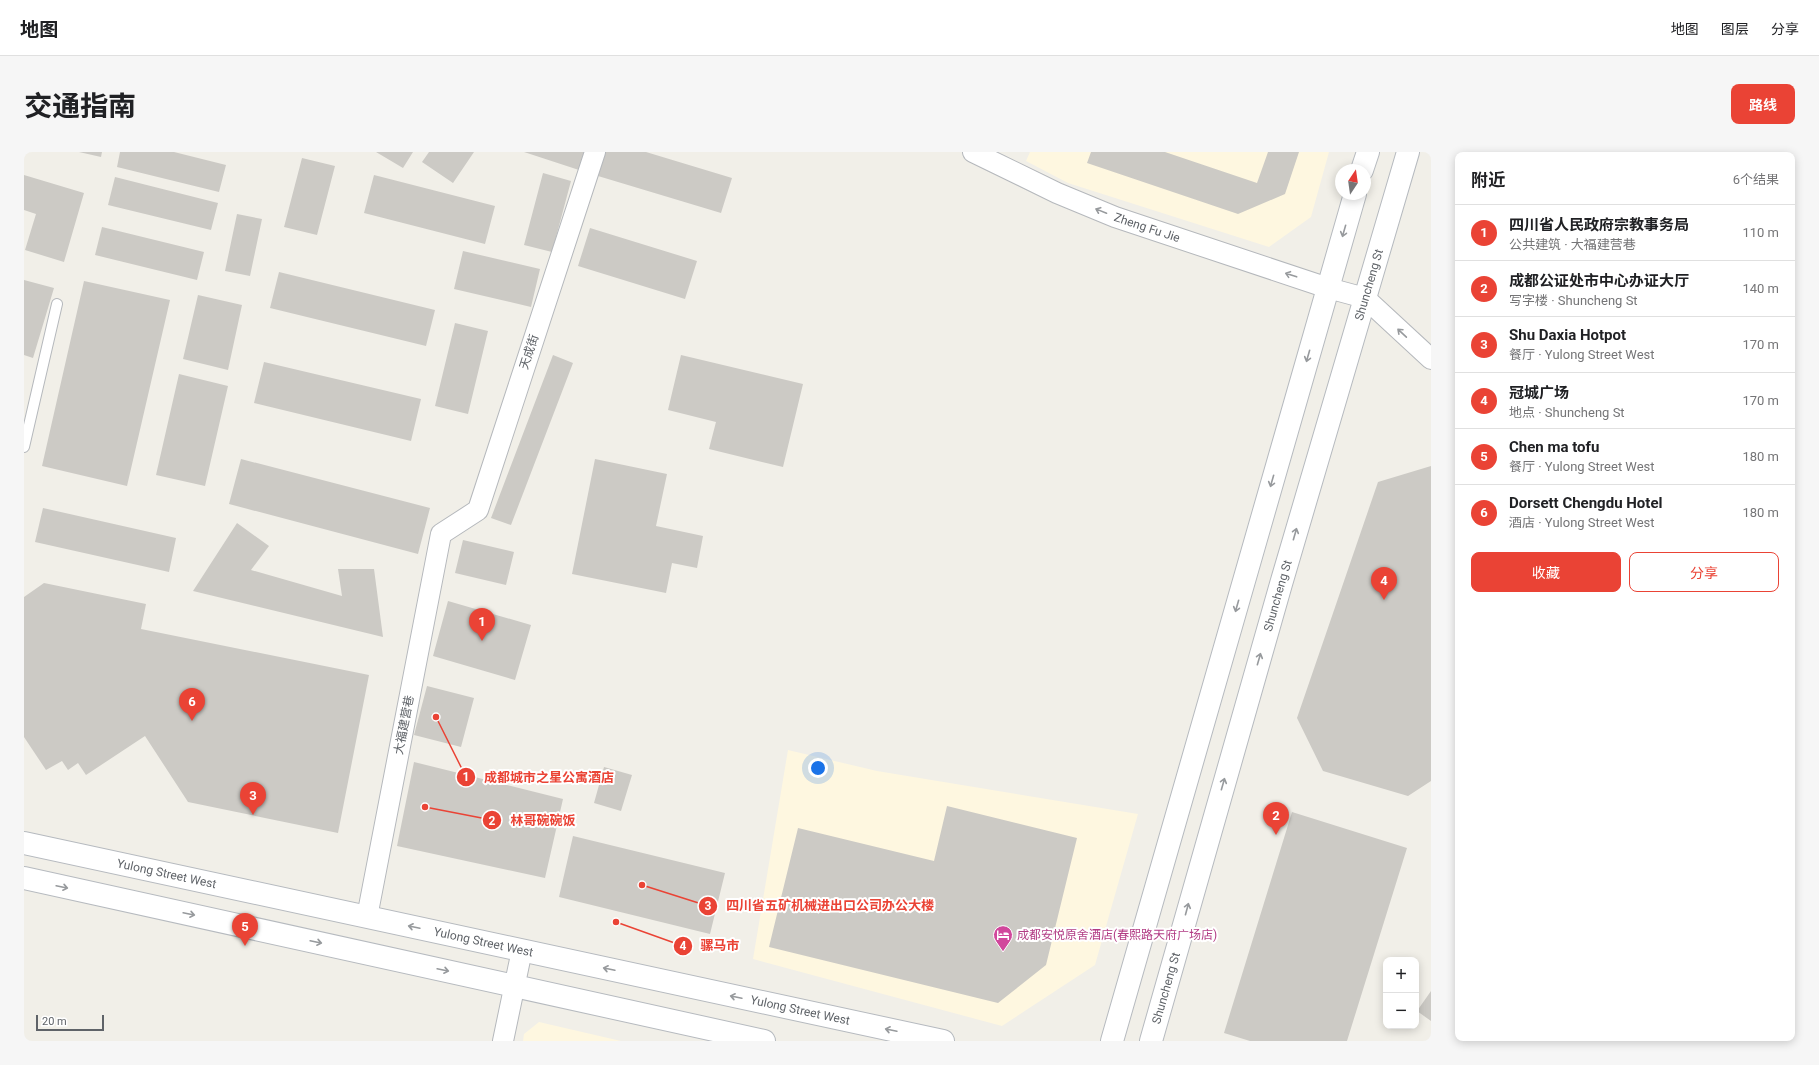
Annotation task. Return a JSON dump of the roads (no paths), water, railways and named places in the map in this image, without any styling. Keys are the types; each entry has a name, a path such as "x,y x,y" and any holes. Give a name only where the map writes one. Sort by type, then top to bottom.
{"main road":[{"path":"1364,164 1368,152"},
{"name":"Shuncheng St","path":"1151,1041 1202,856 1408,152"},
{"path":"1112,1041 1353,200"},
{"name":"Yulong Street West","path":"24,843 943,1041"},
{"path":"24,878 764,1041"}],"street":[{"name":"天成街","path":"441,534 478,510 595,152"},
{"name":"Zheng Fu Jie","path":"973,152 1050,190 1115,217 1328,288 1365,298"},
{"path":"1365,298 1431,359"},
{"name":"大福建营巷","path":"367,917 441,534"},
{"path":"503,1041 522,950"}],"lane":[{"path":"24,447 57,304"}],"place":[{"name":"冠城广场","path":"1384,600"},
{"name":"四川省人民政府宗教事务局","path":"482,641"},
{"name":"成都城市之星公寓酒店","path":"436,717"},
{"name":"Dorsett Chengdu Hotel","path":"192,721"},
{"name":"林哥碗碗饭","path":"425,807"},
{"name":"Shu Daxia Hotpot","path":"253,815"},
{"name":"成都公证处市中心办证大厅","path":"1276,835"},
{"name":"四川省五矿机械进出口公司办公大楼","path":"642,885"},
{"name":"骡马市","path":"616,922"},
{"name":"Chen ma tofu","path":"245,946"},
{"name":"成都安悦原舍酒店(春熙路天府广场店)","path":"1003,952"}]}
